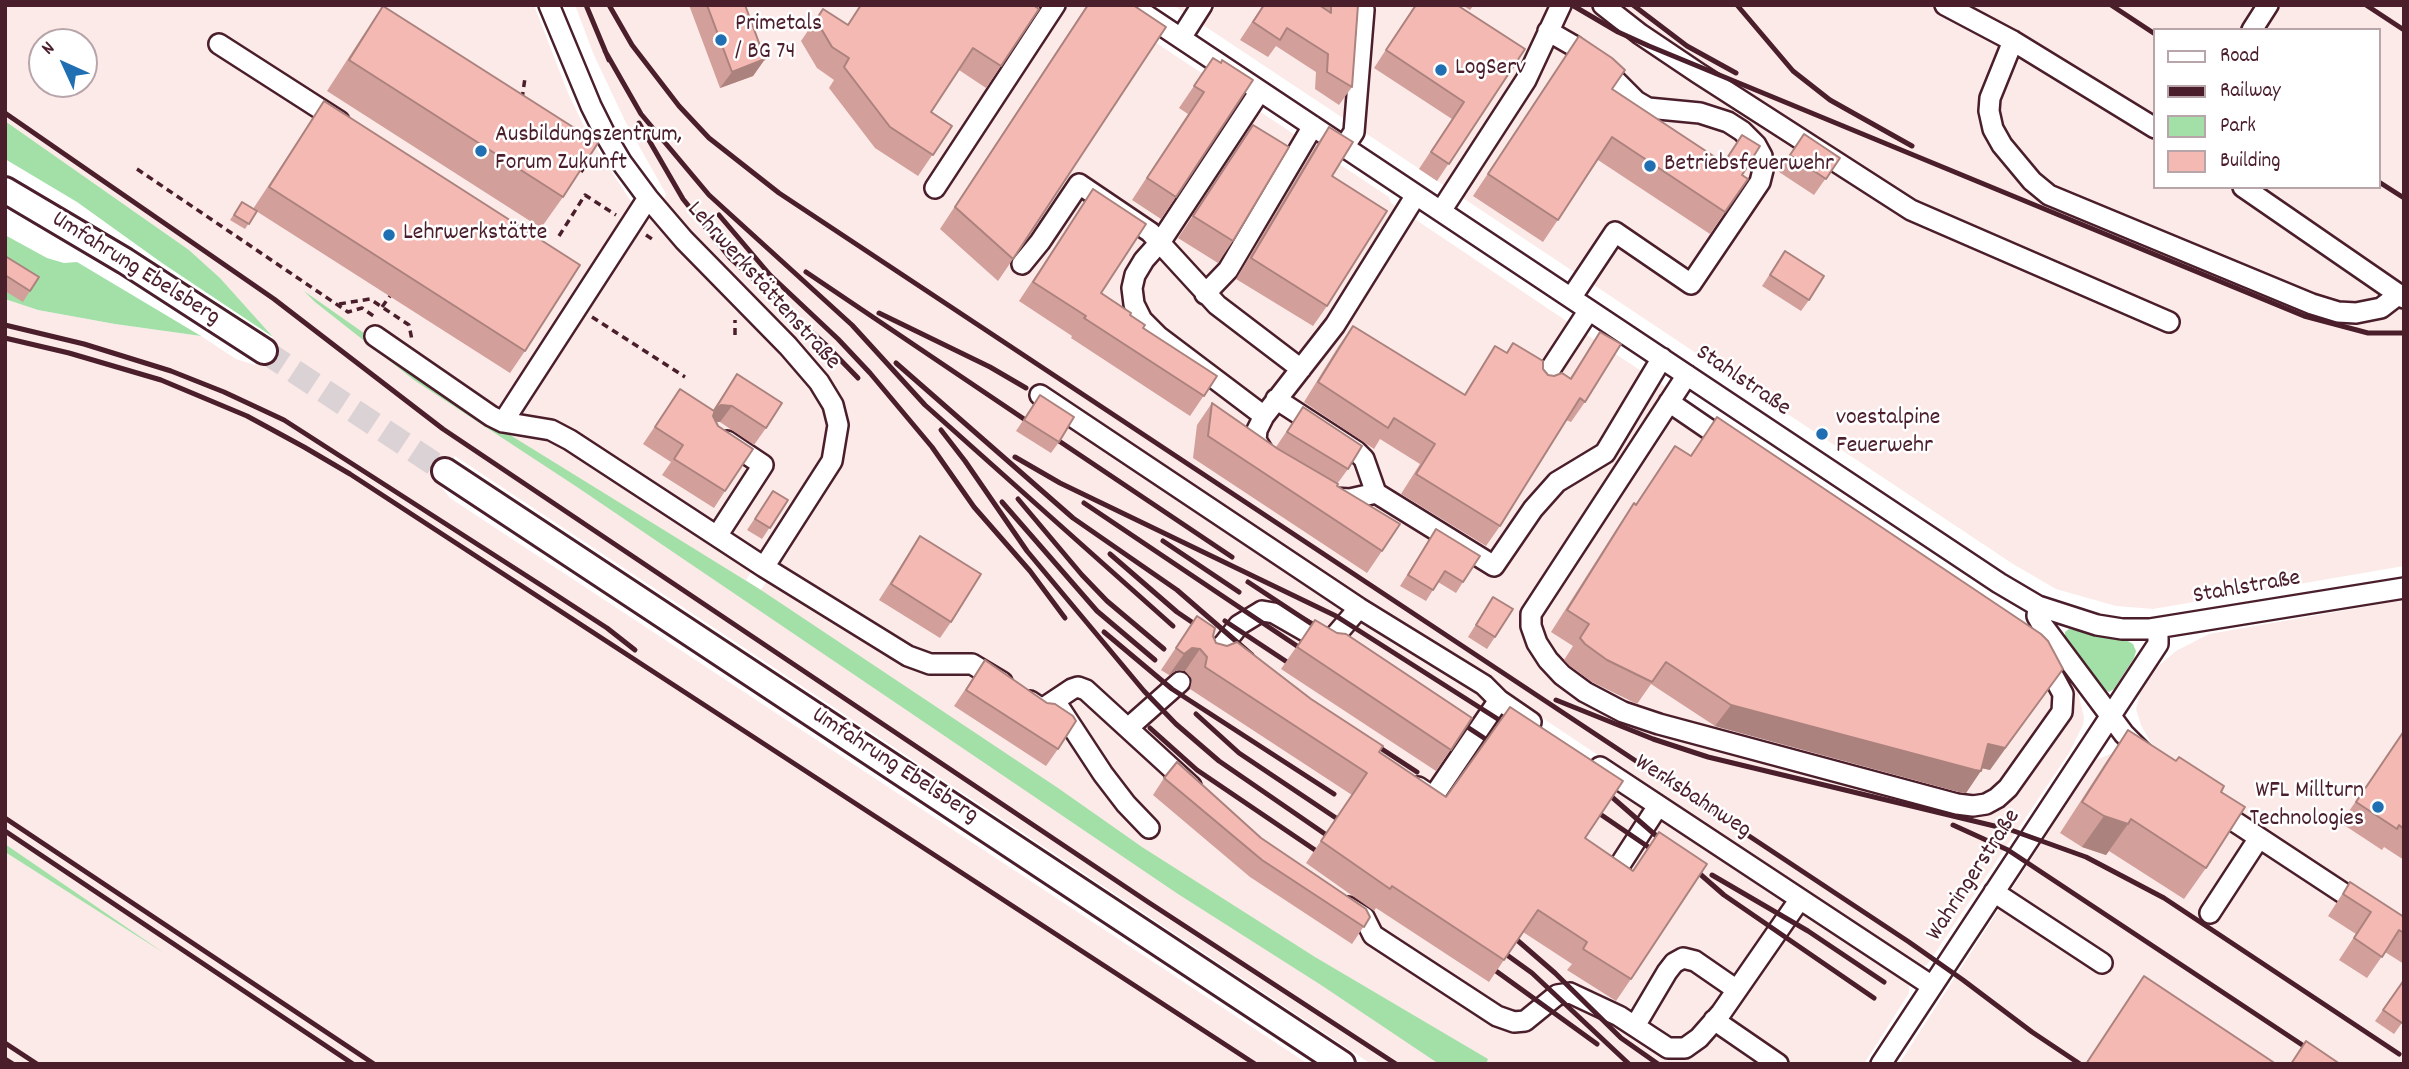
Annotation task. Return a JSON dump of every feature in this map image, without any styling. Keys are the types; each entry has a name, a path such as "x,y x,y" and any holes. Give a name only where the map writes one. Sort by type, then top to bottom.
{"main road":[{"name":"Umfahrung Ebelsberg","path":"5,190 135,267 264,351"},
{"name":"Umfahrung Ebelsberg","path":"445,471 1342,1064"}],"street":[{"name":"Lehrwerkstättenstraße","path":"549,5 606,136 648,198 713,271 788,346 819,382 833,405 838,425 832,461 764,567"},
{"path":"934,187 1055,5"},
{"name":"Stahlstraße","path":"1131,5 2010,591 2038,606 2097,625 2122,629 2158,628 2404,588"},
{"path":"1181,38 1202,5"},
{"path":"1344,147 1354,132 1364,10 1357,5"},
{"path":"1441,211 1526,80 1561,5"},
{"path":"1603,5 1698,73 1911,210 2169,322"},
{"path":"1945,5 2013,41 2154,127"},
{"path":"2253,28 2268,5"},
{"path":"1548,31 1603,68 1636,102 1648,108 1700,113 1728,122 1742,131 1756,145 1762,156 1760,182 1690,284 1615,232 1571,298"},
{"path":"2013,41 1990,98 1989,111 1993,129 2002,145 2032,181 2049,195 2312,304 2338,312 2356,313 2381,308 2401,296 2246,189"},
{"path":"219,44 351,129"},
{"path":"1514,52 1535,62"},
{"path":"1260,91 1161,241 1144,260 1135,275 1132,288 1134,304 1142,320 1158,336 1264,416"},
{"path":"1205,294 1228,270 1312,126"},
{"path":"1021,264 1040,243 1080,184 1161,241 1217,305 1301,369"},
{"path":"1281,467 1261,451 1256,440 1257,430 1276,399 1335,325 1416,195"},
{"path":"503,422 578,307 587,281 631,225 648,198"},
{"path":"1540,386 1589,310"},
{"path":"375,336 503,422 542,428 570,440 764,567 908,656 930,664 979,666 1048,705 1126,804 1149,828"},
{"path":"1276,399 1356,451 1364,459 1376,493 1494,566 1542,498 1568,474 1605,453 1662,358"},
{"path":"1687,375 1531,614 1531,626 1537,643 1562,675 1585,692 1623,712 1659,724 1944,801 1973,806 1986,804 2008,788 2062,712 2063,694 2052,671 2034,646"},
{"path":"1040,395 1359,608 1484,685 1499,700 1544,730"},
{"path":"1669,402 1749,456"},
{"path":"714,433 763,465 717,536"},
{"path":"1315,488 1337,500 1376,493"},
{"path":"2038,606 2037,617 2124,734 2155,764"},
{"path":"1240,663 1225,650 1217,650 1248,617 1262,611 1273,613 1328,644 1359,608"},
{"name":"Wahringerstraße","path":"1881,1064 2158,643 2158,628"},
{"path":"1128,728 1180,682"},
{"path":"1048,705 1077,687 1086,690 1201,794"},
{"path":"1401,775 1433,797 1499,700"},
{"name":"Werksbahnweg","path":"1590,760 1932,986"},
{"path":"2195,795 2404,933"},
{"path":"1616,871 1658,806"},
{"path":"2210,913 2259,838"},
{"path":"1994,892 2102,963"},
{"path":"1330,895 1364,917 1373,935 1497,1016 1525,1021 1557,995 1570,993 1619,1016 1668,1048 1685,1048 1699,1038 1737,990 1800,899"},
{"path":"1635,1026 1667,972 1674,963 1683,958 1695,961 1737,990"},
{"path":"1714,1020 1778,1064"}],"path":[{"path":"521,104 526,78"},
{"path":"581,172 600,146"},
{"path":"559,236 585,195 655,241"},
{"path":"382,307 390,296"},
{"path":"337,305 370,299 409,325 413,345"},
{"path":"578,307 685,377"}],"shaded area":[{"path":"5,5 534,5 582,122 630,200 653,216 772,342 795,367 825,409 829,424 826,456 746,580 761,590 844,458 847,421 844,405 831,381 699,245 663,202 666,194 625,121 593,53 575,5 1099,5 1389,197 1391,203 1614,353 2010,614 2076,685 2084,717 2083,725 2069,753 1927,965 1921,967 1909,963 1508,695 1510,720 1900,975 1909,985 1909,993 1864,1064 1371,1064 455,456 438,483 450,498 1308,1064 5,1064 5,852 140,937 5,844 5,299 38,310 201,336 236,359 255,365 273,337 220,278 189,250 5,121"},
{"path":"1173,5 2404,5 2404,566 2153,609 2116,606 2056,589 2013,564"},
{"path":"2404,600 2404,923 2221,803 2163,757 2151,743 2136,709 2141,689 2156,668 2176,651 2209,634"},
{"path":"2111,754 2119,756 2404,944 2404,1064 1899,1064 2095,760"}],"green space":[{"path":"5,121 189,250 220,278 273,337 77,202 5,159"},
{"path":"5,235 47,258 64,263 77,262 201,336 38,310 5,299"},
{"path":"304,291 502,430 761,590 1142,847 1315,957 1488,1059 1486,1064 1439,1064 1178,894 577,487 414,380"},
{"path":"2069,629 2126,640 2133,644 2136,651 2134,658 2114,689 2109,692 2104,689 2065,637 2065,632"},
{"path":"5,844 164,953 5,852"}],"building":[{"path":"707,5 745,5 765,59 732,72"},
{"path":"861,5 1033,5 1039,9 1001,66 973,48 931,112 952,126 933,155 890,127 844,67 849,58 832,47 816,20 823,9 848,25"},
{"path":"1088,5 1133,5 1166,27 1013,259 955,207"},
{"path":"1264,5 1319,5 1331,13 1331,5 1358,5 1352,87 1327,72 1328,54 1287,28 1280,40 1253,22"},
{"path":"1416,5 1457,5 1525,49 1449,164 1431,152 1464,102 1386,50"},
{"path":"383,6 598,143 563,197 349,60"},
{"path":"1579,36 1625,70 1612,89 1724,163 1742,135 1760,146 1742,175 1748,179 1725,212 1612,137 1558,220 1488,174"},
{"path":"1213,58 1221,63 1222,60 1253,80 1176,197 1147,178 1204,92 1194,86"},
{"name":"Lehrwerkstätte","path":"324,101 580,265 525,351 269,187"},
{"path":"1253,125 1289,147 1233,241 1193,216"},
{"path":"1329,127 1353,142 1332,176 1387,211 1327,306 1251,258"},
{"path":"1804,134 1840,158 1826,179 1790,155"},
{"path":"1093,189 1146,224 1101,293 1131,313 1130,315 1145,325 1143,328 1217,376 1204,396 1033,282"},
{"path":"242,202 257,211 249,224 234,215"},
{"path":"1785,251 1824,276 1809,300 1770,275"},
{"path":"5,256 39,277 30,291 5,275"},
{"path":"1353,326 1465,395 1495,346 1507,353 1513,343 1543,361 1543,369 1548,375 1562,373 1571,379 1600,332 1621,344 1585,402 1580,398 1500,526 1416,474 1435,444 1394,418 1388,428 1318,382"},
{"path":"737,374 782,403 766,428 732,406 721,405 715,410 713,416 718,426 753,449 725,491 674,459 683,445 655,427 680,389 714,411"},
{"path":"1040,395 1074,417 1059,442 1024,420"},
{"path":"1212,403 1278,449 1400,524 1382,551 1208,436"},
{"path":"1303,407 1362,446 1348,469 1287,432"},
{"path":"1717,417 2048,641 2063,669 2005,748 1988,744 1981,771 1731,705 1666,662 1652,682 1607,660 1580,638 1589,624 1567,610 1634,503 1636,505 1675,446 1691,456"},
{"path":"773,491 788,500 770,528 755,519"},
{"path":"1436,529 1480,556 1463,582 1445,571 1433,590 1408,575"},
{"path":"920,536 981,574 951,622 891,584"},
{"path":"1493,597 1513,609 1495,637 1476,625"},
{"path":"1197,616 1215,628 1213,636 1216,643 1227,646 1237,642 1311,699 1383,746 1379,752 1446,797 1510,707 1623,781 1585,838 1633,871 1659,832 1707,864 1631,979 1583,949 1587,942 1538,910 1504,960 1392,886 1390,889 1321,841 1367,773 1205,667 1207,657 1200,649 1192,648 1184,654 1176,648"},
{"path":"1315,620 1337,633 1346,634 1472,718 1451,750 1297,647"},
{"path":"985,660 1047,703 1055,704 1073,716 1076,721 1058,749 966,690"},
{"path":"2128,730 2176,761 2179,757 2224,786 2221,792 2245,807 2206,868 2131,819 2128,824 2104,816 2082,802"},
{"path":"2404,731 2404,829 2399,825 2397,829 2356,802"},
{"path":"1177,762 1261,838 1366,909 1370,917 1364,927 1262,860 1164,778"},
{"path":"2350,882 2404,917 2404,933 2399,930 2382,957 2354,938 2371,912 2343,894"},
{"path":"2144,976 2276,1064 2086,1064"},
{"path":"2404,980 2404,1020 2402,1023 2383,1010"},
{"path":"2306,1041 2340,1064 2291,1064"}],"tunnel":[{"path":"264,351 445,471"}],"railway":[{"path":"586,5 609,60"},
{"path":"609,5 632,45 679,106 709,138 779,193 1909,942 2080,1064"},
{"path":"1572,5 1618,32 1649,46 2304,316 2368,333 2404,333"},
{"path":"1633,5 1687,46 1736,73"},
{"path":"1737,5 1793,71 1830,100 1912,146"},
{"path":"2111,5 2154,33"},
{"path":"2366,5 2404,30"},
{"path":"605,51 641,114 709,195 852,325 925,405 1173,626"},
{"path":"5,113 274,299 443,429 1148,902 1396,1064"},
{"path":"639,123 683,199 730,258 825,344 858,378"},
{"path":"2381,183 2404,198"},
{"path":"719,215 770,275 870,373 932,447 974,507 1030,571 1065,618"},
{"path":"806,272 1024,419"},
{"path":"879,313 990,367 1026,388"},
{"path":"5,325 84,344 171,371 284,420 607,628 635,650"},
{"path":"5,338 69,353 161,380 247,416 304,447 350,474 1255,1064"},
{"path":"896,363 1073,518 1177,590 1252,655"},
{"path":"941,430 1027,551 1144,691 1176,724 1219,761 1325,834"},
{"path":"1059,441 1232,557"},
{"path":"1015,457 1060,483 1336,616 1515,730"},
{"path":"1018,499 1107,601 1164,649"},
{"path":"1002,502 1097,611 1155,660"},
{"path":"1084,503 1297,646"},
{"path":"1163,541 1239,592"},
{"path":"1110,554 1177,612 1208,633"},
{"path":"1248,582 1330,636"},
{"path":"1225,621 1287,662"},
{"path":"1104,632 1172,689 1334,794"},
{"path":"1556,700 1653,739 1708,757 2011,830 2086,857 2164,898 2399,1054"},
{"path":"1196,714 1239,753 1336,818"},
{"path":"1449,715 1484,738"},
{"path":"1150,728 1197,770 1315,850"},
{"path":"1365,738 1417,772"},
{"path":"1597,784 1724,895 1874,998"},
{"path":"1600,814 1663,857"},
{"path":"5,818 374,1064"},
{"path":"1953,825 2008,850 2331,1064"},
{"path":"5,831 353,1064"},
{"path":"1712,875 1808,931 1884,982"},
{"path":"1517,940 1621,1038 1658,1064"},
{"path":"1507,955 1532,973 1629,1064"},
{"path":"1496,971 1597,1044"},
{"path":"5,1043 37,1064"},
{"path":"5,1059 13,1064"}],"place":[{"name":"Primetals / BG 74","path":"721,40"},
{"name":"LogServ","path":"1441,70"},
{"name":"Ausbildungszentrum, Forum Zukunft","path":"481,151"},
{"name":"Betriebsfeuerwehr","path":"1650,166"},
{"name":"Lehrwerkstätte","path":"389,235"},
{"name":"voestalpine Feuerwehr","path":"1822,434"},
{"name":"WFL Millturn Technologies","path":"2378,807"}]}
